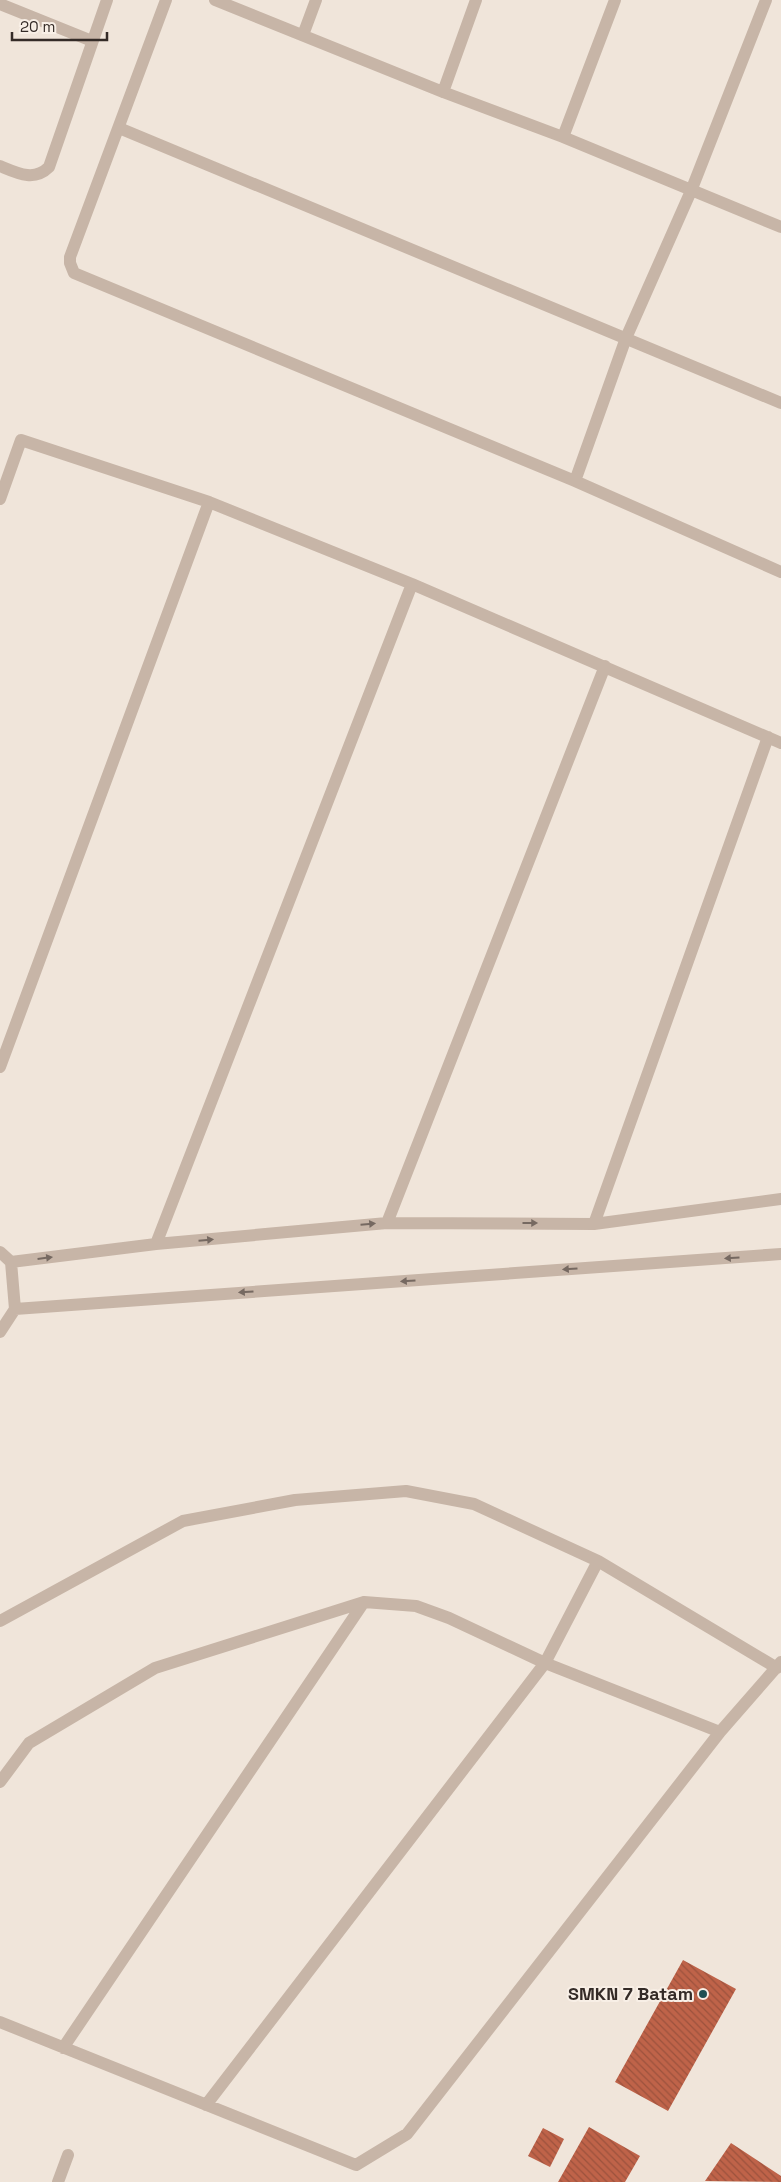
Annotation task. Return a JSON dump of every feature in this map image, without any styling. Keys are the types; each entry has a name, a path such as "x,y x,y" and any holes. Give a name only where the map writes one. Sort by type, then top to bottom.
{"street":[{"path":"0,166 25,176 41,173 49,167 107,0"},
{"path":"166,0 70,258 74,273 575,481 781,572"},
{"path":"215,0 443,92 563,137 781,227"},
{"path":"303,35 316,0"},
{"path":"443,92 476,0"},
{"path":"563,137 615,0"},
{"path":"575,481 626,338 691,191 766,0"},
{"path":"0,4 92,41"},
{"path":"119,128 781,403"},
{"path":"0,499 22,440 209,502 412,584 781,743"},
{"path":"0,1067 209,502"},
{"path":"156,1244 412,584"},
{"path":"387,1222 605,666"},
{"path":"594,1224 768,736"},
{"path":"11,1262 156,1244 387,1222 594,1224 781,1199"},
{"path":"0,1252 11,1262 15,1309 0,1332"},
{"path":"15,1309 781,1254"},
{"path":"0,1621 183,1521 296,1500 406,1491 474,1504 598,1561 779,1665 720,1732 407,2134 356,2165 0,2022"},
{"path":"206,2104 545,1663 598,1561"},
{"path":"63,2048 364,1602"},
{"path":"0,1782 29,1743 155,1668 364,1602 416,1606 449,1618 545,1663 720,1732"},
{"path":"58,2182 68,2155"}],"building":[{"path":"683,1960 736,1989 668,2111 615,2082"},
{"path":"589,2127 640,2156 625,2182 558,2182"},
{"path":"543,2128 564,2139 550,2167 528,2156"},
{"path":"731,2143 781,2176 781,2182 705,2181"}],"place":[{"name":"SMKN 7 Batam","path":"703,1994"}]}
